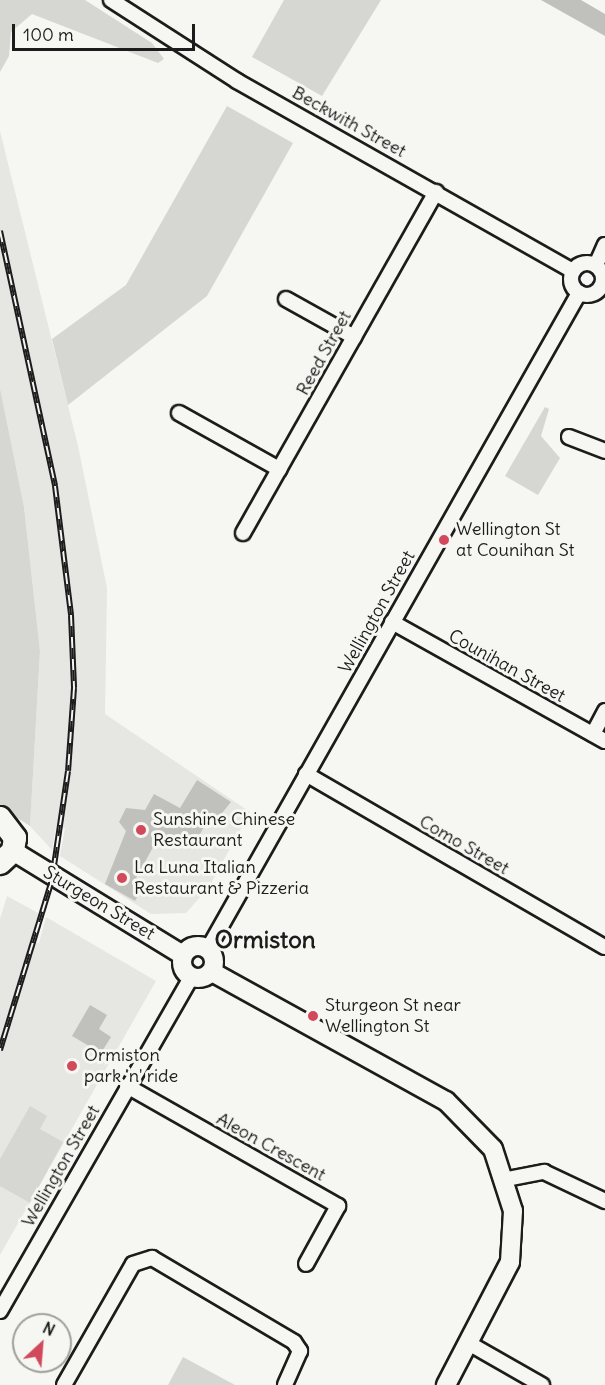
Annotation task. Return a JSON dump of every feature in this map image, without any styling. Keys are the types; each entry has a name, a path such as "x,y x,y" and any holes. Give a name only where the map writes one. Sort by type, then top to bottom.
{"main road":[{"name":"Sturgeon Street","path":"0,818 14,832 7,857"}],"street":[{"name":"Beckwith Street","path":"111,0 237,81 573,271"},
{"name":"Reed Street","path":"243,533 436,192"},
{"path":"596,265 605,244"},
{"path":"583,263 596,265 603,275 603,288 591,295 579,293 571,284 573,271 583,263"},
{"name":"Wellington Street","path":"208,949 579,293"},
{"path":"286,299 354,337"},
{"path":"179,413 279,470"},
{"path":"569,437 605,451"},
{"name":"Counihan Street","path":"392,622 599,737"},
{"path":"599,737 605,711"},
{"name":"Como Street","path":"306,774 605,947"},
{"name":"Sturgeon Street","path":"7,857 183,955"},
{"path":"212,972 215,960 208,949 194,946 183,955 183,967 191,976 212,972 446,1101 481,1133 507,1179 513,1211 510,1262 470,1344 446,1385"},
{"name":"Wellington Street","path":"0,1311 191,976"},
{"name":"Aleon Crescent","path":"127,1086 338,1206 306,1264"},
{"path":"507,1179 544,1172 605,1201"},
{"path":"64,1385 133,1264 152,1258 294,1342 300,1351 285,1385"},
{"path":"470,1344 542,1385"}],"shaded area":[{"path":"0,0 85,0 152,43 164,59 158,63 32,14 11,32 9,56 0,72"},
{"path":"284,0 381,0 322,96 252,57"},
{"path":"227,106 293,143 207,296 68,405 52,339 126,285"},
{"path":"0,131 78,446 107,588 105,714 250,812 209,887 186,913 151,914 60,856 65,828 56,827 52,850 30,826 40,651 24,507 0,388"},
{"path":"0,388 24,507 40,651 30,826 0,807"},
{"path":"545,407 549,409 541,436 560,458 538,495 505,476"},
{"path":"7,896 38,913 31,942 39,943 46,917 156,981 0,1255 0,919"},
{"path":"30,1106 47,1116 40,1129 63,1142 30,1203 0,1186 0,1159"},
{"path":"183,1357 235,1385 168,1385"}],"building":[{"path":"541,0 581,0 605,14 605,36"},
{"path":"197,780 231,802 218,818 212,812 192,849 171,837 166,847 156,842 136,878 145,883 135,901 105,884 126,831 119,822 126,808 145,810 154,794 180,808"},
{"path":"90,1005 107,1015 99,1029 111,1037 101,1053 72,1036"}],"railway":[{"path":"0,231 55,486 71,615 74,688 68,771 52,880 0,1050"}],"place":[{"name":"Wellington St at Counihan St","path":"444,540"},
{"name":"Sunshine Chinese Restaurant","path":"141,830"},
{"name":"La Luna Italian Restaurant & Pizzeria","path":"122,878"},
{"name":"Sturgeon St near Wellington St","path":"313,1016"},
{"name":"Ormiston park 'n' ride","path":"72,1066"}],"district":[{"name":"Ormiston","path":"265,940"}]}
